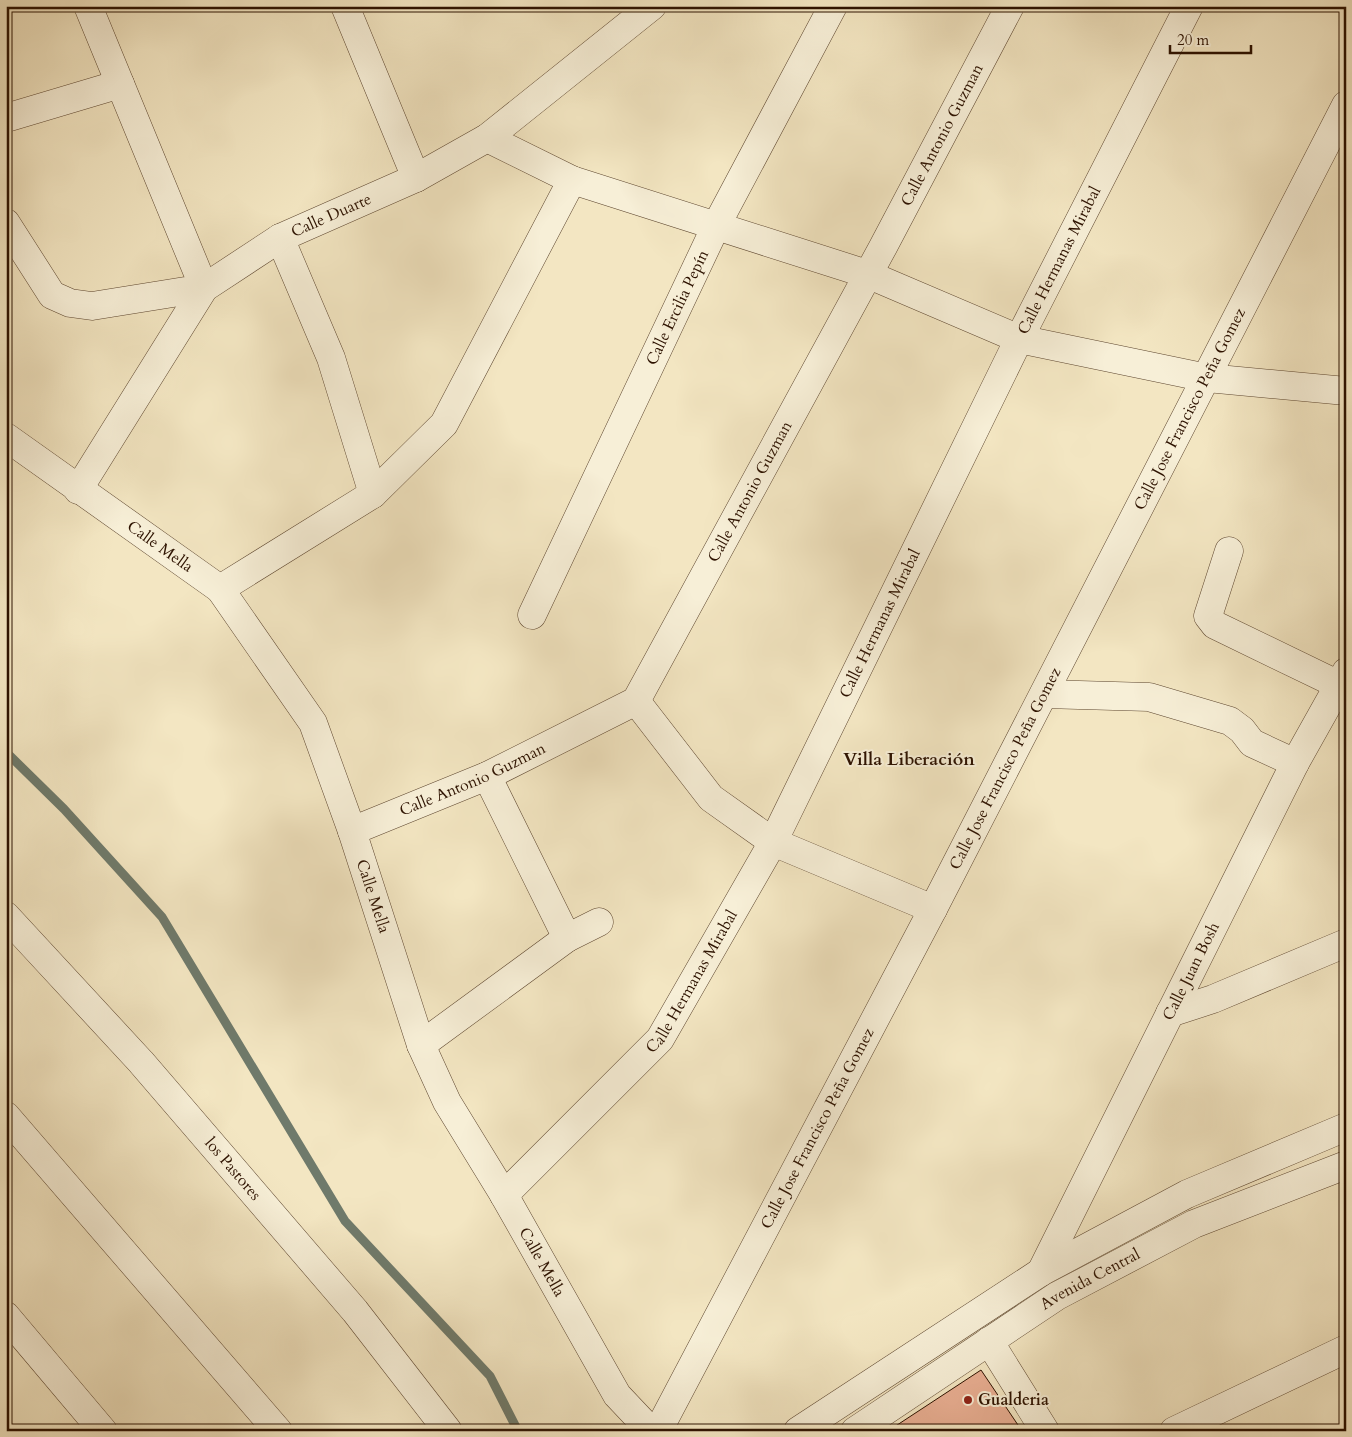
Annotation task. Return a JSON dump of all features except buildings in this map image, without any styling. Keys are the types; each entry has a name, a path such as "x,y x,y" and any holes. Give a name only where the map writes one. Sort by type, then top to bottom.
{"street":[{"path":"6,223 52,295 70,303 92,306 204,288 88,6"},
{"path":"345,6 416,178"},
{"name":"Calle Duarte","path":"78,490 204,288 280,238 416,178 487,138 652,6"},
{"name":"Calle Ercilia Pepín","path":"532,615 716,226 833,6"},
{"name":"Calle Antonio Guzman","path":"352,831 487,776 636,700 1010,6"},
{"name":"Calle Hermanas Mirabal","path":"504,1195 660,1038 772,842 1019,339 1190,6"},
{"path":"6,118 120,84"},
{"name":"Calle Jose Francisco Peña Gomez","path":"658,1431 933,909 1346,105"},
{"path":"487,138 572,180 867,274 1019,339 1207,378 1346,391"},
{"path":"220,588 374,494 444,424 572,180"},
{"path":"280,238 331,358 374,494"},
{"name":"Calle Mella","path":"6,437 78,490 220,588 313,723 352,831 421,1045 447,1102 504,1195 616,1396 651,1431"},
{"path":"1229,551 1208,616 1215,625 1342,679"},
{"name":"Calle Juan Bosh","path":"1042,1272 1295,763 1342,679"},
{"path":"1044,694 1149,697 1230,721 1242,730 1252,743 1295,763"},
{"path":"636,700 711,798 772,842 933,909"},
{"path":"487,776 567,938"},
{"name":"los Pastores","path":"6,916 141,1062 355,1311 448,1431"},
{"path":"421,1045 567,938 599,922"},
{"path":"1170,1013 1213,999 1346,943"},
{"path":"6,1116 278,1431"},
{"name":"Avenida Central","path":"798,1431 1042,1272 1187,1194 1346,1128"},
{"name":"Avenida Central","path":"856,1431 1056,1296 1194,1224 1346,1165"},
{"path":"6,1316 103,1431"},
{"path":"989,1341 1045,1431"},
{"path":"1174,1431 1346,1349"}],"waterway":[{"path":"6,752 64,809 162,917 345,1221 490,1376 518,1431"}],"place":[{"name":"Gualderia","path":"968,1400"}],"district":[{"name":"Villa Liberación","path":"909,759"}]}
